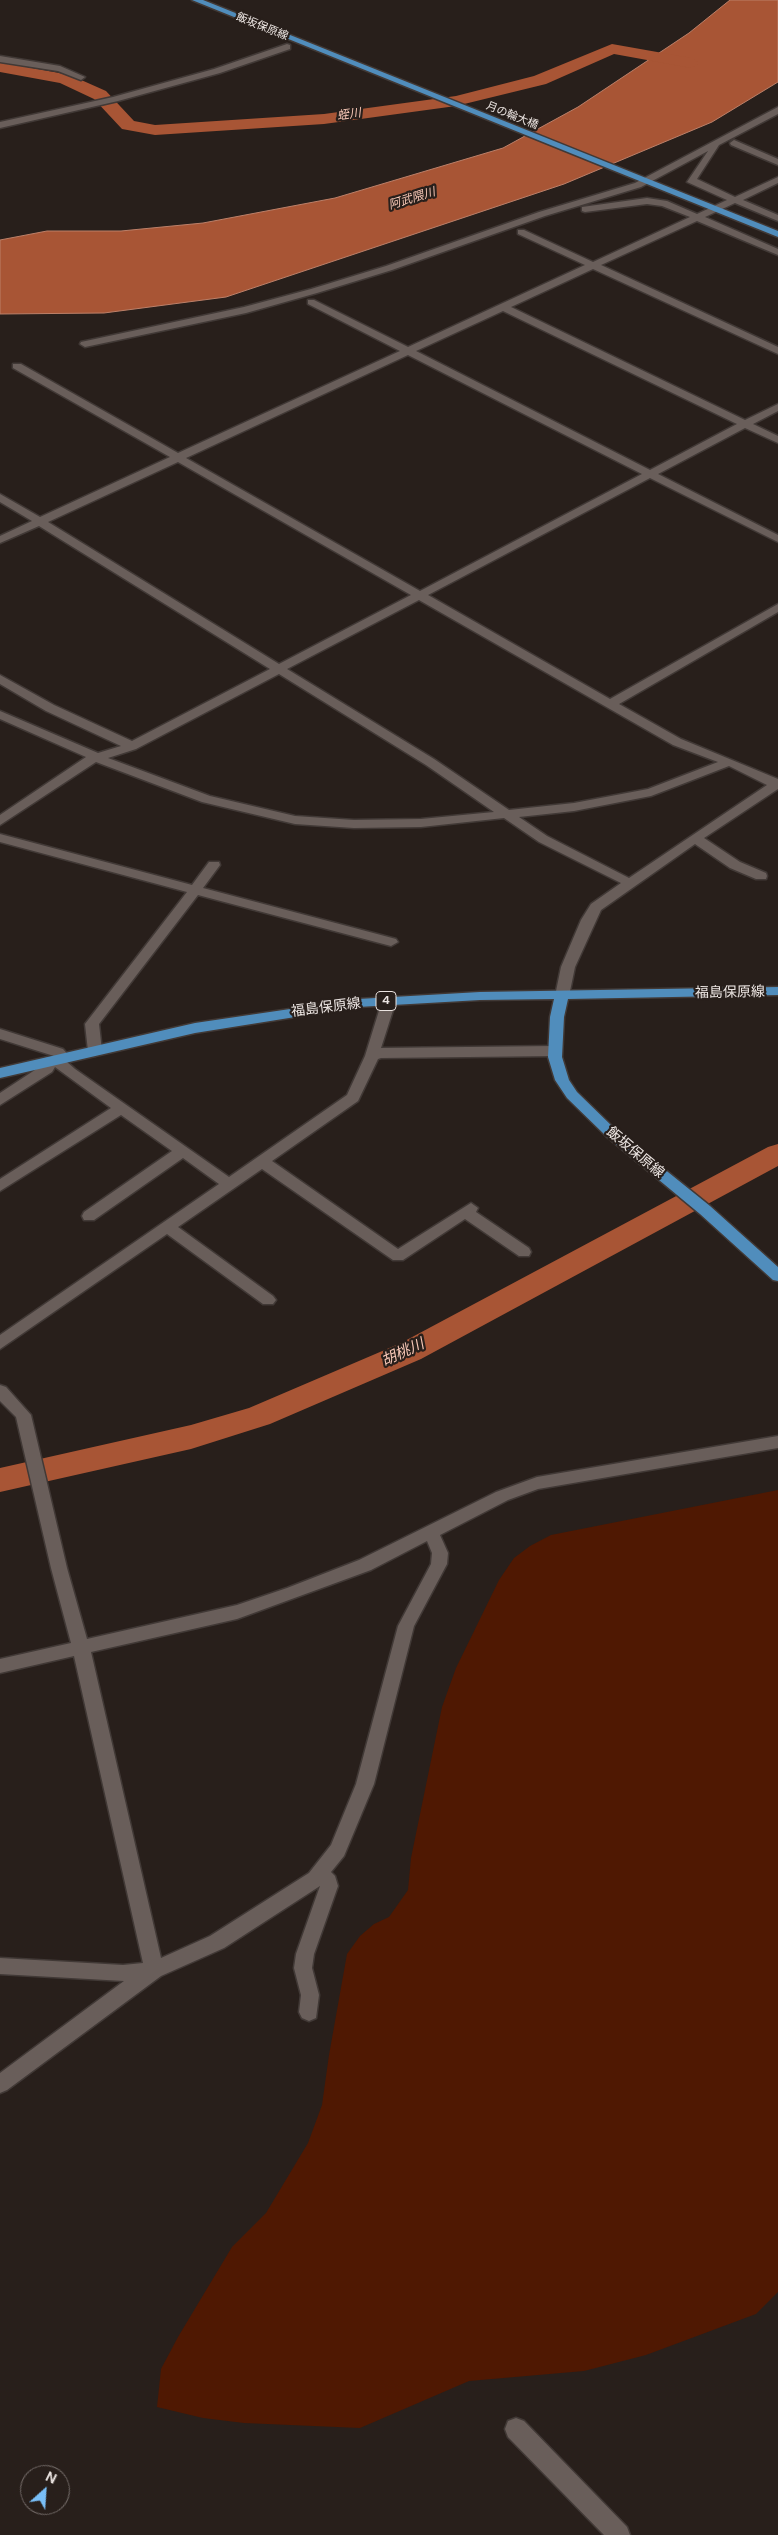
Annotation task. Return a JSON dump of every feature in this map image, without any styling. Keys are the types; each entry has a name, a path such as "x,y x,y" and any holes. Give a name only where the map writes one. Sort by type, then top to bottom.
{"main road":[{"name":"飯坂保原線","path":"196,0 300,42"},
{"name":"月の輪大橋","path":"300,42 715,209"},
{"path":"715,209 778,234"},
{"name":"福島保原線","path":"0,1073 204,1026 310,1009 389,1001 480,996 778,992"},
{"name":"飯坂保原線","path":"562,996 557,1017 554,1051 562,1080 579,1104 680,1191 705,1210 778,1276"}],"street":[{"path":"0,125 115,99 217,71 287,47"},
{"path":"0,59 51,67 81,77"},
{"path":"84,344 184,324 285,300 389,268 559,209 646,182 778,110"},
{"path":"734,143 778,162"},
{"path":"715,144 714,149 692,179 692,182 778,218"},
{"path":"0,540 594,267 778,180"},
{"path":"559,209 569,211 651,201 664,203 778,252"},
{"path":"521,232 778,351"},
{"path":"311,302 778,540"},
{"path":"504,308 778,440"},
{"path":"17,366 612,703 677,742 730,762 777,784"},
{"path":"0,821 98,757 132,746 778,407"},
{"path":"0,496 430,762 482,796 502,813 568,852 630,883"},
{"path":"612,703 778,607"},
{"path":"0,678 50,708 132,746"},
{"path":"0,715 167,786 246,810 295,820 354,824 421,823 502,813 574,807 642,794 730,762"},
{"path":"562,996 568,967 588,920 596,907 777,784"},
{"path":"0,838 390,942"},
{"path":"695,838 735,865 761,876"},
{"path":"95,1050 92,1024 214,865"},
{"path":"0,1343 353,1098 372,1056 389,1001"},
{"path":"0,1034 58,1052 57,1060 47,1069 0,1100"},
{"path":"372,1056 379,1053 554,1051"},
{"path":"57,1060 121,1108 229,1184"},
{"path":"0,1186 121,1108"},
{"path":"89,1216 183,1151"},
{"path":"262,1162 398,1256 468,1210 524,1252"},
{"path":"167,1227 268,1300"},
{"path":"0,1391 23,1415 59,1568 81,1647 154,1970"},
{"path":"0,1666 237,1612 345,1574 431,1533 502,1496 537,1483 778,1442"},
{"path":"0,1966 123,1974 154,1970 217,1942 292,1894 320,1873 338,1850 365,1784 406,1626 439,1564 440,1553 431,1533"},
{"path":"309,2012 310,1995 303,1968 304,1954 329,1886 329,1882 320,1873"},
{"path":"0,2084 154,1970"},
{"path":"516,2429 619,2535"}],"shaded area":[{"path":"778,1490 778,2292 756,2314 646,2355 584,2371 469,2381 360,2428 244,2423 203,2418 157,2407 161,2369 178,2337 232,2247 266,2213 308,2143 322,2105 347,1954 360,1936 374,1924 389,1917 408,1890 411,1858 442,1707 456,1668 499,1580 514,1558 530,1546 551,1535"}],"water":[{"name":"阿武隈川","path":"730,0 778,0 778,82 712,122 564,184 226,297 104,313 0,314 0,240 47,231 121,231 203,223 335,198 503,148 578,107 689,33"}],"waterway":[{"name":"蛭川","path":"0,67 64,79 100,95 128,125 155,130 324,119 456,101 540,80 612,49 691,63"},
{"name":"胡桃川","path":"0,1480 191,1437 259,1416 291,1403 411,1351 778,1154"}]}
